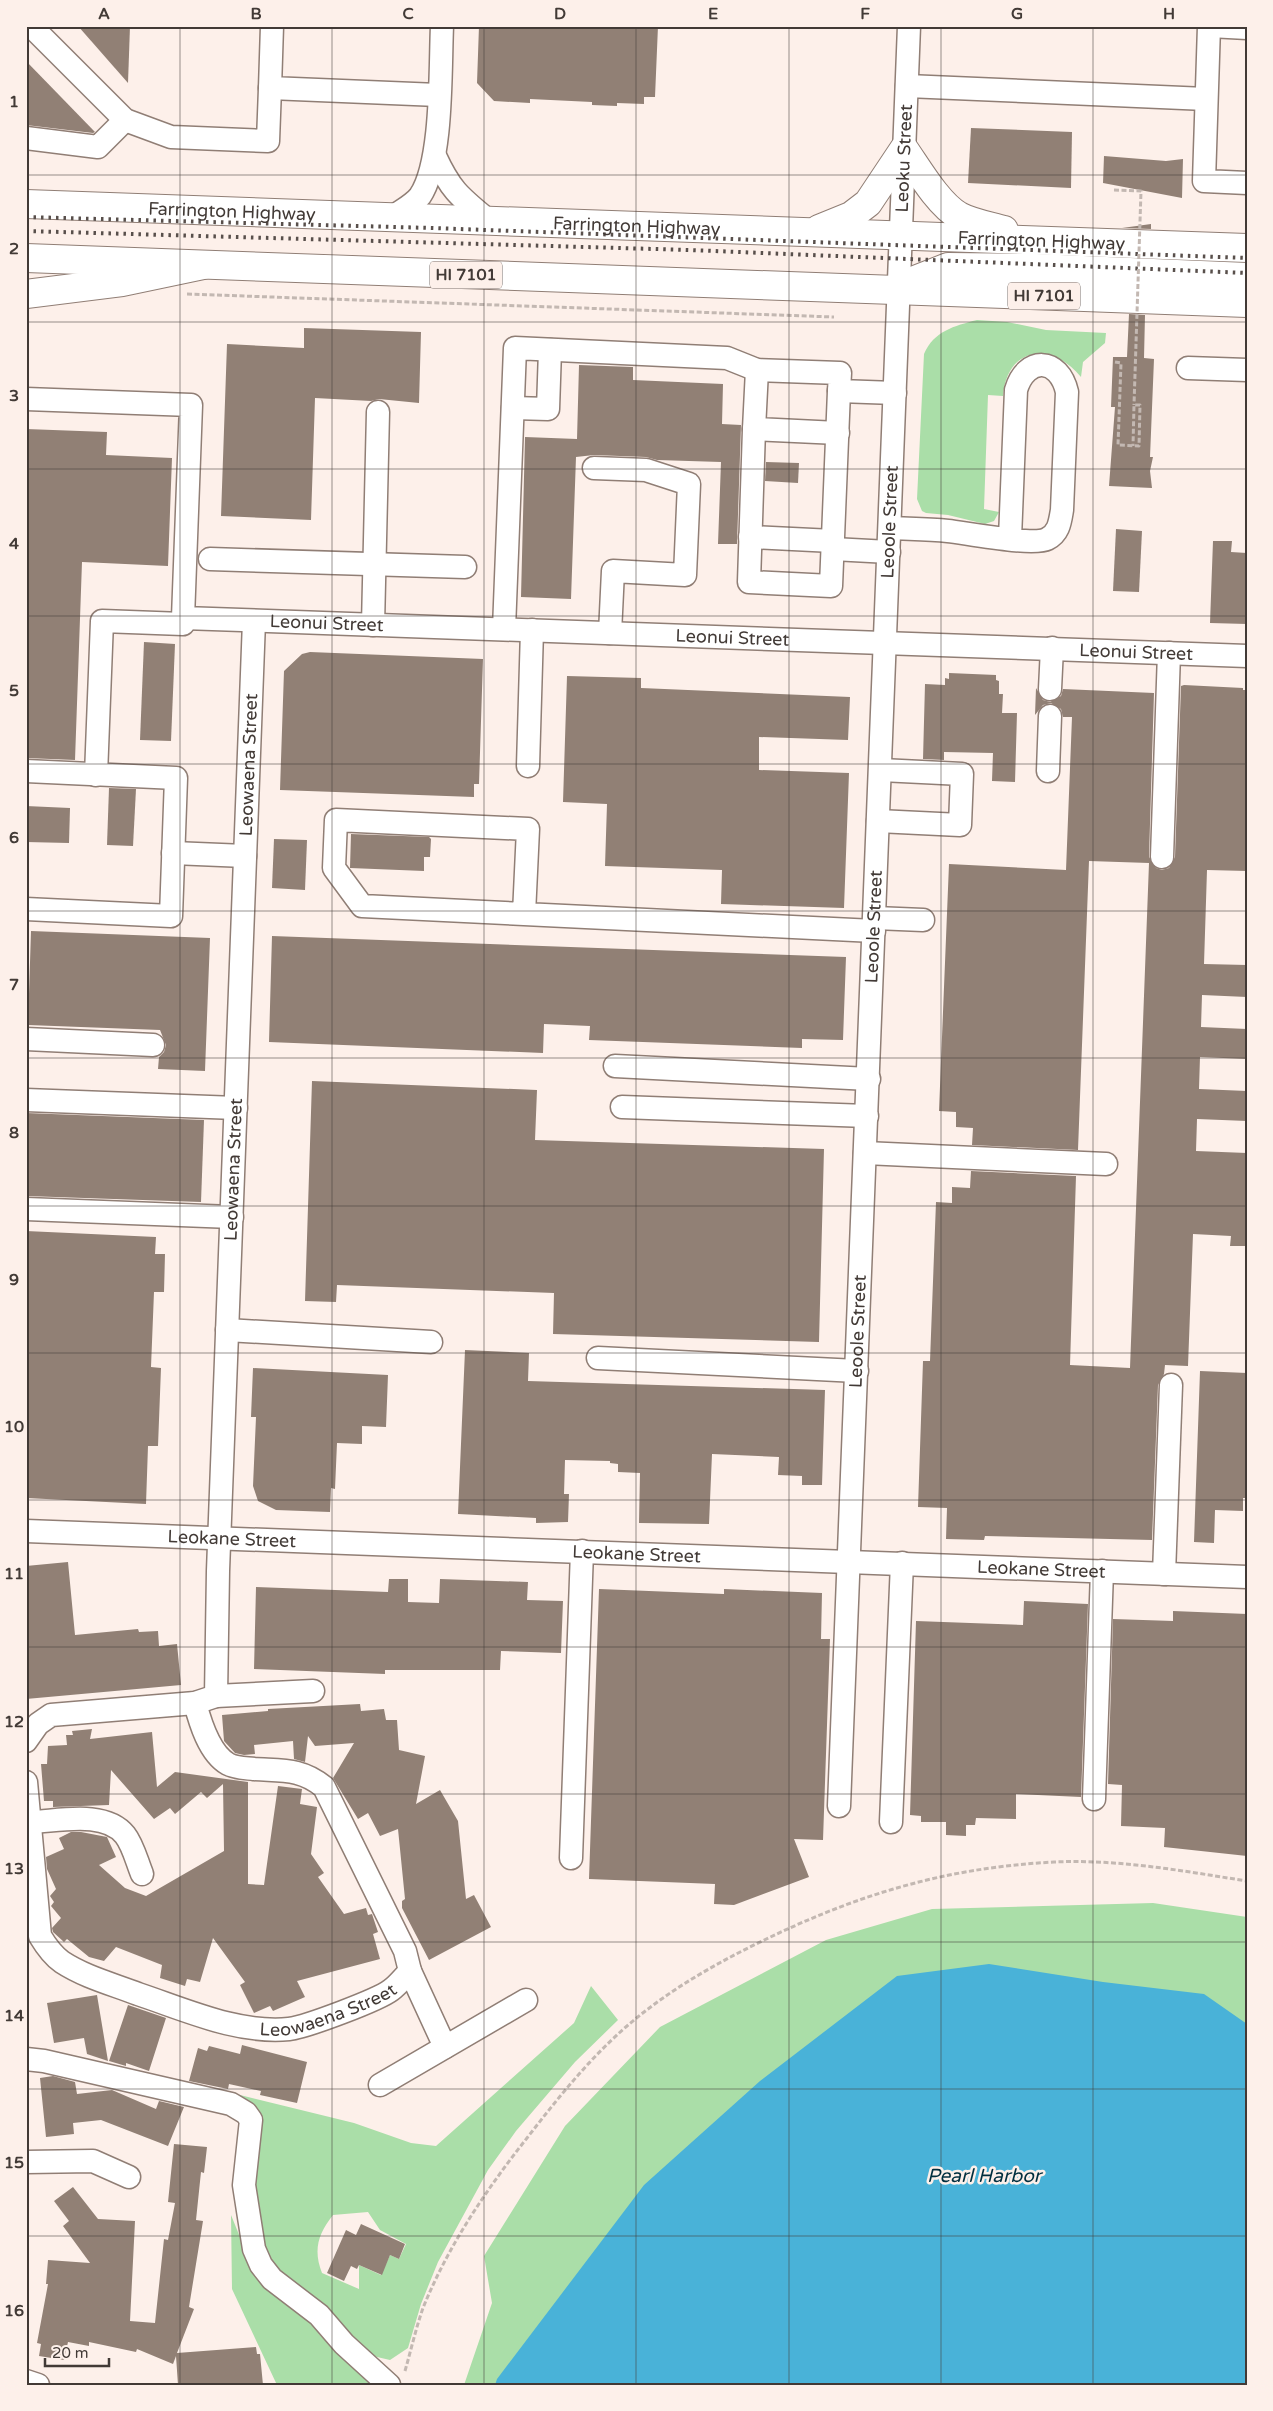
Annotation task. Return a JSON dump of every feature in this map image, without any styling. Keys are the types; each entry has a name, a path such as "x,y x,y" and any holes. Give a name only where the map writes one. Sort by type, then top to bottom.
{"main road":[{"path":"808,233 851,216 868,203 904,149 931,187 959,216 1036,240"},
{"path":"26,192 99,206"},
{"name":"Farrington Highway","path":"26,204 1247,248"},
{"name":"HI 7101","path":"26,258 899,292 1247,303"},
{"path":"26,294 122,282 202,265"},
{"path":"899,292 915,280 948,267 1036,268 1247,277"}],"street":[{"path":"26,28 31,26 125,120 171,137 268,141 272,26"},
{"path":"393,217 419,198 427,184 435,156 442,26"},
{"name":"Leoku Street","path":"899,292 909,26"},
{"path":"1247,28 1210,26 1204,181 1247,183"},
{"path":"907,86 1206,99"},
{"path":"270,88 438,95"},
{"path":"26,138 98,147 125,120"},
{"path":"435,156 447,182 458,195 489,220"},
{"name":"Leoole Street","path":"839,1806 899,292"},
{"path":"504,629 515,348 727,358 757,370 840,373 831,586 749,582 757,370"},
{"path":"513,408 548,409 550,350"},
{"path":"890,528 949,531 984,537 1046,540 1054,534 1060,526 1062,510 1067,392 1064,379 1058,372 1044,365 1026,370 1020,377 1016,390 1010,538"},
{"path":"1188,368 1247,370"},
{"path":"839,391 895,393"},
{"path":"26,399 191,406 184,618"},
{"path":"373,625 378,412"},
{"path":"754,429 838,433"},
{"path":"594,468 646,470 689,484 685,575 613,571 610,633"},
{"path":"750,537 889,552"},
{"path":"210,559 465,567"},
{"name":"Leonui Street","path":"96,775 102,621 183,624 184,618 1247,656"},
{"name":"Leowaena Street","path":"216,1696 219,1538 254,621"},
{"path":"528,766 532,630"},
{"path":"1050,689 1052,648"},
{"path":"1162,857 1169,653"},
{"path":"1048,771 1050,716"},
{"path":"878,822 960,825 962,774 880,770"},
{"path":"26,771 176,778 170,916 26,910"},
{"path":"524,914 528,830 336,820 334,868 362,906 524,914 874,925 923,920"},
{"path":"173,853 245,856"},
{"path":"26,1039 153,1045"},
{"path":"615,1066 869,1079"},
{"path":"26,1100 236,1108"},
{"path":"622,1107 867,1116"},
{"path":"866,1153 1106,1164"},
{"path":"26,1209 232,1217"},
{"path":"227,1330 431,1342"},
{"path":"598,1358 857,1370"},
{"path":"1164,1574 1171,1385"},
{"name":"Leokane Street","path":"26,1531 1247,1577"},
{"path":"571,1858 582,1551"},
{"path":"891,1822 902,1563"},
{"path":"1094,1798 1102,1571"},
{"path":"26,1741 38,1724 51,1715 195,1703 216,1696 313,1691"},
{"name":"Leowaena Street","path":"26,1782 40,1936 47,1949 59,1960 80,1973 230,2024 262,2029 290,2029 337,2014 391,1991 410,1971 405,1951 324,1787 303,1773 243,1768 228,1764 218,1754 201,1725 195,1703"},
{"path":"31,1822 95,1820 108,1822 118,1827 126,1836 142,1874"},
{"path":"410,1971 444,2047"},
{"path":"380,2085 526,2000"},
{"path":"26,2059 44,2061 231,2104 246,2113 251,2120 251,2132 244,2185 254,2249 261,2265 272,2279 313,2309 344,2344 396,2381"},
{"path":"26,2162 93,2161 129,2177"},
{"path":"26,2381 38,2385"}],"path":[{"path":"1114,190 1141,191 1133,446"},
{"path":"184,294 834,317"},
{"path":"1115,362 1121,363 1118,445 1138,446 1140,405 1134,405"},
{"path":"396,2381 423,2309 439,2275 463,2230 501,2171 570,2083 626,2027 714,1965 789,1927 864,1896 903,1885 984,1869 1057,1862 1123,1864 1143,1865 1247,1881"}],"green space":[{"path":"977,320 1007,322 1046,330 1106,333 1105,343 1083,362 1081,377 1058,358 1045,354 1033,354 1022,358 1013,367 1006,379 1003,396 988,395 984,509 999,512 994,521 985,524 948,515 926,513 922,511 917,499 924,354 928,346 939,335 953,327"},
{"path":"1153,1903 1247,1917 1247,2105 523,2385 464,2385 492,2303 484,2256 565,2126 660,2027 826,1940 932,1909"},
{"path":"591,1986 618,2020 575,2062 516,2131 488,2170 438,2262 421,2304 408,2348 390,2360 377,2357 361,2349 273,2268 260,2245 254,2174 263,2119 258,2109 228,2092 354,2123 411,2143 436,2146 574,2023","holes":["368,2212 380,2230 406,2244 399,2259 390,2255 381,2275 359,2265 359,2289 322,2273 319,2265 318,2242 333,2215"]},
{"path":"231,2215 251,2264 302,2310 320,2335 374,2385 277,2385 232,2289"}],"water":[{"name":"Pearl Harbor","path":"989,1964 1103,1982 1204,1994 1247,2024 1247,2385 495,2385 497,2379 644,2185 760,2081 897,1976"}],"building":[{"path":"78,26 130,26 128,83"},
{"path":"479,26 658,26 655,97 644,97 644,104 617,103 617,106 592,105 592,102 530,99 530,103 494,101 477,83"},
{"path":"26,61 95,132 26,125"},
{"path":"971,128 1072,132 1071,188 968,183"},
{"path":"1104,156 1166,161 1183,159 1182,198 1103,183"},
{"path":"1151,224 1151,229 1122,228"},
{"path":"1129,314 1145,315 1144,358 1154,359 1150,457 1153,457 1150,471 1152,488 1109,486 1115,407 1111,407 1113,357 1127,357"},
{"path":"304,328 421,332 419,403 379,399 371,401 315,398 311,520 221,516 227,344 304,348"},
{"path":"579,365 633,367 633,380 723,384 722,424 741,425 737,544 718,544 721,462 657,460 646,457 594,455 576,457 571,599 521,597 525,437 577,439"},
{"path":"26,429 107,432 106,455 172,458 168,566 82,562 75,760 26,758"},
{"path":"766,462 799,463 798,483 765,481"},
{"path":"1116,529 1142,531 1139,592 1113,591"},
{"path":"1213,541 1232,541 1231,552 1247,553 1247,624 1210,623"},
{"path":"144,642 175,644 171,741 140,740"},
{"path":"310,652 483,659 479,784 474,784 474,797 280,790 284,671 302,654"},
{"path":"949,673 996,675 996,680 999,681 999,694 1003,694 1002,713 1017,713 1015,782 992,781 993,753 944,752 944,760 923,759 925,684 945,685 945,678 949,679"},
{"path":"567,676 641,678 641,688 850,697 848,740 759,737 759,770 849,773 844,908 721,904 722,870 605,866 607,804 563,802"},
{"path":"1181,686 1243,688 1243,690 1247,690 1247,871 1207,870 1204,964 1247,965 1247,997 1202,995 1201,1027 1247,1029 1247,1059 1200,1057 1199,1089 1247,1091 1247,1121 1197,1119 1196,1151 1247,1153 1247,1246 1230,1246 1231,1236 1193,1234 1188,1366 1165,1365 1164,1374 1158,1385 1152,1540 985,1536 984,1540 946,1539 947,1508 918,1507 923,1361 930,1361 936,1202 952,1203 952,1187 970,1188 971,1171 1076,1176 1070,1365 1130,1368 1149,863 1089,861 1078,1150 972,1145 973,1128 956,1127 956,1112 939,1111 949,864 1066,870 1072,717 1063,717 1061,709 1051,703 1043,705 1035,715 1036,688 1043,700 1050,702 1061,696 1063,689 1154,693 1149,857 1156,868 1162,870 1169,868 1175,857"},
{"path":"109,788 136,789 133,846 107,845"},
{"path":"26,806 70,808 69,843 26,842"},
{"path":"351,834 429,837 431,839 430,857 424,857 424,871 350,868"},
{"path":"274,839 307,840 305,890 272,888"},
{"path":"31,931 210,938 205,1071 158,1069 159,1057 164,1052 166,1045 160,1030 28,1025"},
{"path":"272,936 846,957 843,1040 802,1039 802,1048 589,1040 590,1026 544,1024 543,1053 269,1042"},
{"path":"312,1081 537,1090 535,1140 824,1149 819,1342 553,1334 554,1293 337,1285 336,1302 305,1301"},
{"path":"26,1113 204,1120 201,1202 26,1196"},
{"path":"26,1231 156,1237 155,1254 165,1254 164,1292 154,1292 151,1367 161,1368 158,1446 148,1446 146,1504 26,1498"},
{"path":"465,1350 529,1353 528,1381 825,1390 822,1485 802,1485 802,1476 778,1475 779,1457 712,1454 709,1524 639,1523 640,1473 618,1472 618,1464 610,1463 610,1461 565,1460 564,1494 569,1494 568,1522 536,1523 536,1518 458,1514"},
{"path":"253,1368 388,1375 386,1427 362,1426 362,1444 337,1443 335,1489 331,1488 330,1512 276,1510 258,1501 253,1486 256,1417 251,1417"},
{"path":"1200,1371 1247,1373 1247,1498 1243,1498 1243,1511 1215,1510 1214,1543 1194,1542"},
{"path":"68,1562 75,1635 138,1629 139,1632 158,1631 159,1646 177,1644 181,1685 26,1699 26,1566"},
{"path":"389,1579 408,1579 408,1602 439,1603 440,1579 528,1582 527,1600 563,1601 561,1653 501,1651 500,1670 385,1670 385,1674 254,1669 256,1587 388,1592"},
{"path":"599,1589 724,1594 724,1589 822,1593 821,1639 830,1639 823,1840 794,1839 809,1877 734,1905 714,1904 715,1884 589,1879"},
{"path":"1024,1601 1088,1604 1081,1797 1016,1794 1016,1819 976,1818 975,1825 966,1825 966,1836 946,1835 946,1822 921,1822 921,1816 910,1815 916,1621 1023,1625"},
{"path":"1173,1611 1247,1614 1247,1856 1164,1847 1165,1828 1121,1826 1122,1785 1108,1784 1113,1619 1173,1621"},
{"path":"360,1704 361,1711 384,1709 386,1720 397,1720 399,1750 425,1756 416,1804 440,1790 458,1821 466,1899 474,1895 491,1927 429,1960 402,1908 402,1901 405,1899 398,1829 380,1836 368,1813 358,1819 333,1778 354,1743 315,1746 308,1736 305,1762 294,1759 293,1741 254,1745 255,1754 244,1755 235,1753 224,1741 222,1715 268,1711 268,1709"},
{"path":"92,1729 90,1739 152,1732 157,1787 175,1772 248,1782 248,1884 264,1885 278,1786 302,1789 300,1804 317,1807 311,1854 324,1873 318,1877 344,1914 366,1908 368,1915 372,1914 378,1932 373,1934 380,1959 297,1981 305,1997 273,2011 270,2006 254,2013 240,1985 245,1982 213,1938 200,1982 187,1979 185,1986 160,1978 162,1965 116,1947 104,1961 89,1957 67,1939 64,1942 53,1932 52,1928 61,1918 51,1906 54,1902 50,1896 56,1889 47,1869 46,1857 64,1849 59,1838 71,1832 107,1837 116,1857 99,1865 125,1888 146,1896 224,1851 223,1784 207,1798 201,1792 175,1814 170,1808 154,1819 111,1770 109,1805 53,1807 53,1801 44,1801 41,1764 47,1764 48,1746 67,1745 66,1735 73,1735 72,1731"},
{"path":"97,1995 108,2061 87,2054 84,2038 54,2043 47,2003"},
{"path":"128,2005 166,2018 149,2071 126,2063 126,2066 109,2061"},
{"path":"242,2045 307,2062 297,2103 260,2095 261,2091 229,2084 228,2089 189,2081 198,2048 207,2051 209,2046 240,2054"},
{"path":"53,2076 75,2082 77,2094 112,2090 156,2109 159,2101 184,2107 168,2146 101,2120 73,2123 74,2134 46,2137 40,2078"},
{"path":"174,2144 207,2147 204,2173 201,2172 196,2220 203,2221 189,2307 194,2309 177,2353 256,2347 257,2354 260,2354 263,2385 178,2385 176,2356 173,2364 137,2349 136,2352 89,2342 89,2346 68,2342 64,2360 39,2356 41,2344 37,2343 48,2284 46,2284 48,2260 90,2263 63,2226 69,2221 54,2201 73,2187 98,2219 135,2221 130,2321 155,2323 164,2239 168,2240 175,2203 168,2202"},
{"path":"361,2224 405,2244 399,2259 390,2255 382,2275 359,2265 357,2269 351,2266 344,2281 327,2273 346,2230 356,2235"}],"railway":[{"path":"26,217 432,228 1247,258"},
{"path":"26,231 690,250 1247,273"}]}
